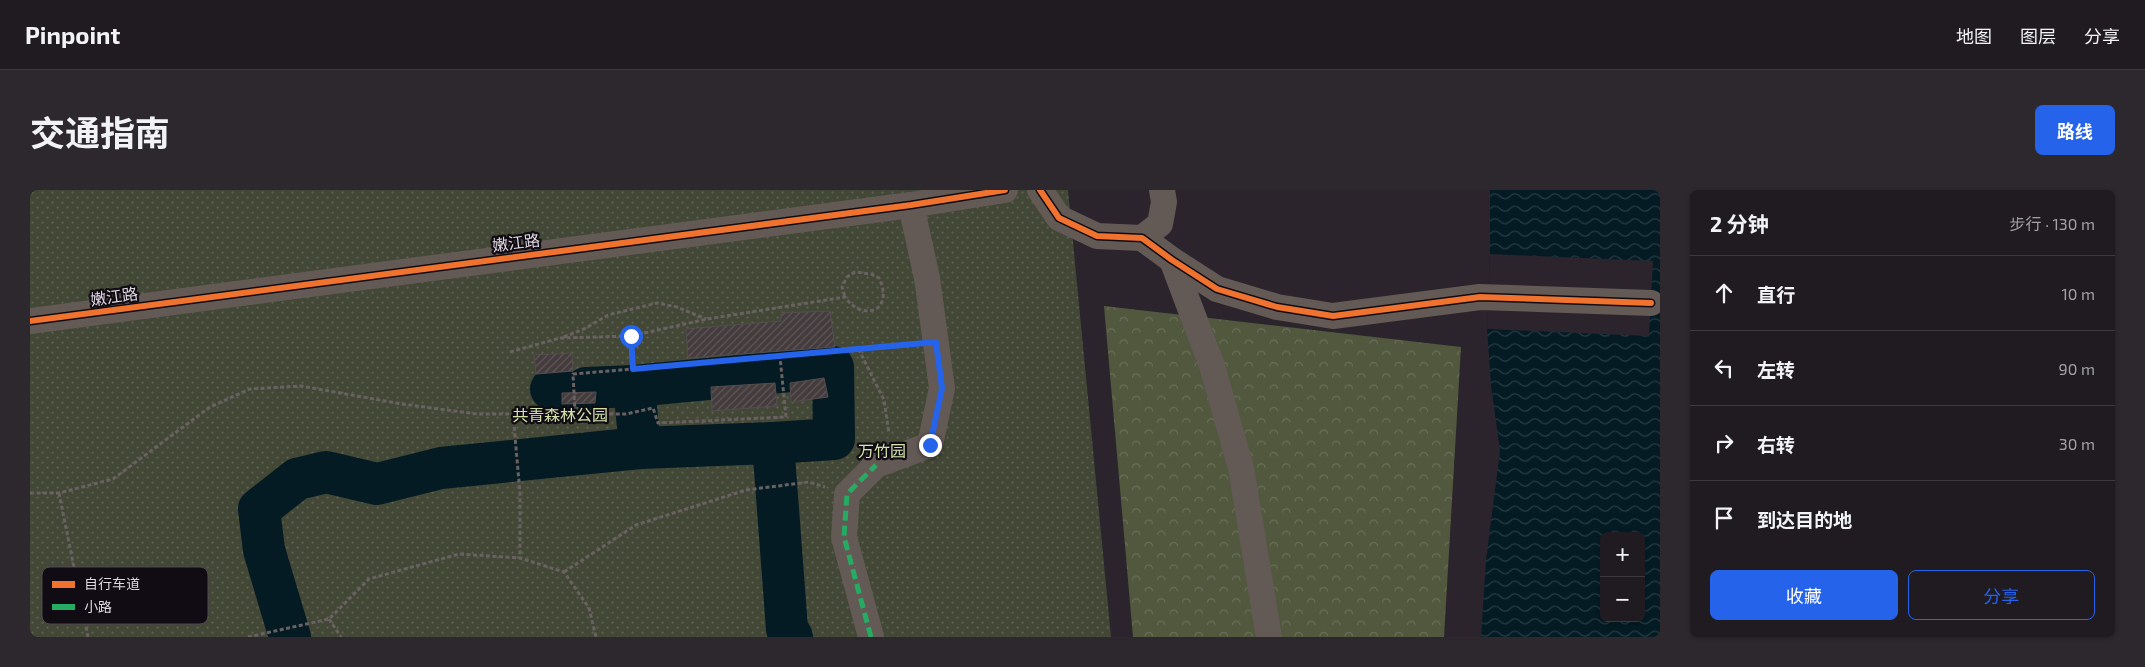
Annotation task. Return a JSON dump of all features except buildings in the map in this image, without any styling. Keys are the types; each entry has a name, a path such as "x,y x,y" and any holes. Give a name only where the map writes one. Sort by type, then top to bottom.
{"street":[{"name":"嫩江路","path":"30,321 911,205 1005,190"},
{"path":"1040,190 1059,218 1097,236 1142,238 1217,289 1277,307 1333,316 1480,297 1651,303"},
{"path":"1142,238 1160,224 1164,202 1162,190"},
{"path":"871,637 844,537 847,494 876,465 930,445 942,388 927,278 911,205"},
{"path":"1172,260 1212,366 1241,468 1269,637"}],"path":[{"path":"855,272 871,274 879,278 884,289 884,301 877,308 871,310 864,311 851,306 845,297 842,287 847,277 855,272"},
{"path":"560,338 631,336 706,319 845,297"},
{"path":"510,352 560,338 586,328 608,315 657,303 677,307 706,319"},
{"path":"631,336 633,369"},
{"path":"574,414 573,374 936,342"},
{"path":"859,350 884,400 890,440 876,465"},
{"path":"30,493 59,493 113,479 210,407 250,389 301,386 402,404 477,414 626,414 654,408 658,423 786,417 780,357"},
{"path":"513,414 520,493 520,558"},
{"path":"564,572 636,525 746,490 809,482"},
{"path":"59,493 74,567"},
{"path":"248,637 329,619 369,579 459,554 520,558 564,572 589,608 596,637"},
{"path":"329,619 341,637"},
{"path":"85,624 88,637"}],"green space":[{"name":"共青森林公园","path":"30,190 1068,190 1111,637 30,637"},
{"path":"1104,306 1461,347 1444,637 1133,637"}],"water":[{"path":"1490,190 1660,190 1660,637 1481,637 1486,560 1500,451 1491,385 1487,329"}],"pier":[{"path":"1490,254 1653,261 1649,336 1487,329"}],"waterway":[{"path":"640,448 634,386 833,367 834,439 773,443"},
{"path":"586,388 634,386"},
{"path":"551,389 561,389"},
{"path":"290,637 264,550 259,509 297,479 326,472 377,484 441,468 640,448 773,443 787,629 792,637"}],"marked path":[{"path":"871,637 844,537 847,494 876,465"}],"cycle path":[{"path":"30,321 911,205 1005,190"},
{"path":"1040,190 1059,218 1097,236 1142,238 1217,289 1277,307 1333,316 1480,297 1651,303"}],"route":[{"path":"631,336 633,369 936,342 942,388 930,445"}],"park label":[{"name":"万竹园","path":"882,450"}]}
